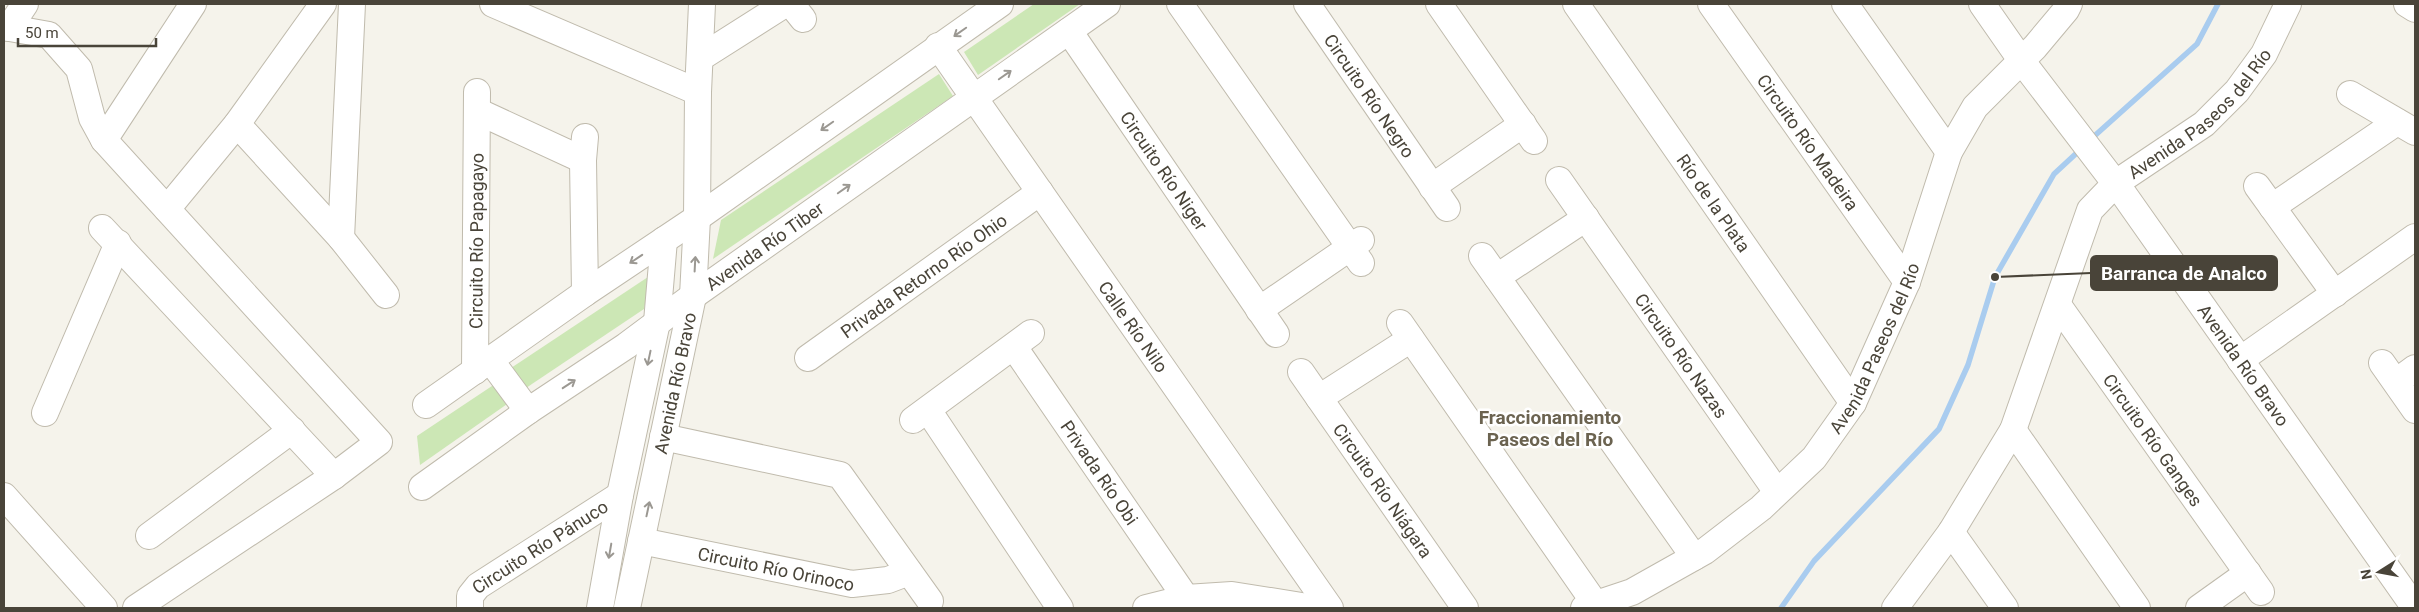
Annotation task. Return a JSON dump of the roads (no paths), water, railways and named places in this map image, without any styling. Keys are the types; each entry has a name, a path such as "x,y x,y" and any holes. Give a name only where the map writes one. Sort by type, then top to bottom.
{"street":[{"path":"25,4 7,28 49,35 80,69 92,118 104,140 380,442 334,476 136,608"},
{"path":"104,140 193,4"},
{"path":"167,209 237,124 323,4"},
{"path":"341,238 352,4"},
{"path":"493,4 698,92"},
{"name":"Avenida Río Bravo","path":"627,608 693,296 697,218 698,92 702,4"},
{"path":"426,405 585,293 697,218 1000,4"},
{"name":"Avenida Río Tiber","path":"422,487 528,411 626,346 693,296 1107,4"},
{"path":"1180,4 1357,250 1259,310"},
{"name":"Circuito Río Negro","path":"1307,4 1447,208"},
{"path":"1432,187 1529,133 1439,4"},
{"name":"Río de la Plata","path":"1576,4 1853,403"},
{"path":"1845,4 1949,152"},
{"name":"Avenida Río Bravo","path":"1982,4 2027,68 2110,175 2415,608"},
{"name":"Avenida Paseos del Río","path":"1590,607 1632,592 1694,557 1761,508 1814,458 1853,403 1907,282 1949,152 1975,107 2027,68 2041,40 2069,4"},
{"name":"Avenida Paseos del Río","path":"1894,608 1951,532 2013,430 2090,210 2110,175 2204,124 2237,91 2264,54 2288,4"},
{"path":"2407,4 2415,8"},
{"name":"Circuito Río Madeira","path":"1716,6 1907,282"},
{"path":"700,58 793,9"},
{"name":"Circuito Río Niger","path":"1069,30 1276,334"},
{"name":"Calle Río Nilo","path":"938,46 1330,608"},
{"path":"2350,94 2406,127"},
{"name":"Circuito Río Papagayo","path":"483,366 477,102 584,149 585,293"},
{"path":"237,124 341,238 386,295"},
{"path":"2335,294 2265,196 2406,127"},
{"name":"Circuito Río Nazas","path":"1559,180 1777,492"},
{"name":"Privada Retorno Río Ohio","path":"808,358 1040,192"},
{"path":"1497,277 1586,218"},
{"path":"45,413 110,236 334,476"},
{"path":"2240,360 2415,236"},
{"name":"Avenida Río Bravo","path":"600,608 620,495 657,322 664,240"},
{"path":"1482,256 1694,557"},
{"name":"Circuito Río Ganges","path":"2058,305 2255,583 2199,608"},
{"path":"1319,398 1405,331 1590,607"},
{"name":"Privada Río Obi","path":"1060,608 920,415 1023,340 1186,598"},
{"path":"483,366 528,411"},
{"path":"2398,371 2415,410"},
{"name":"Circuito Río Niágara","path":"1301,372 1465,608"},
{"path":"149,536 292,430"},
{"path":"2013,430 2137,608"},
{"path":"663,437 840,475 930,601"},
{"name":"Circuito Río Pánuco","path":"470,608 470,596 478,586 620,495"},
{"path":"4,496 104,608"},
{"path":"1951,532 2005,608"},
{"name":"Circuito Río Orinoco","path":"641,541 852,584 888,580 909,572"},
{"path":"1146,608 1186,598 1232,595 1314,608"}],"waterway":[{"path":"2091,139 2197,44 2218,4"},
{"path":"1781,608 1814,561 1939,429 1968,365 1995,277 2054,174 2081,149"}],"place":[{"name":"Barranca de Analco","path":"1995,277"}],"district":[{"name":"Fraccionamiento Paseos del Río","path":"1550,428"}]}
